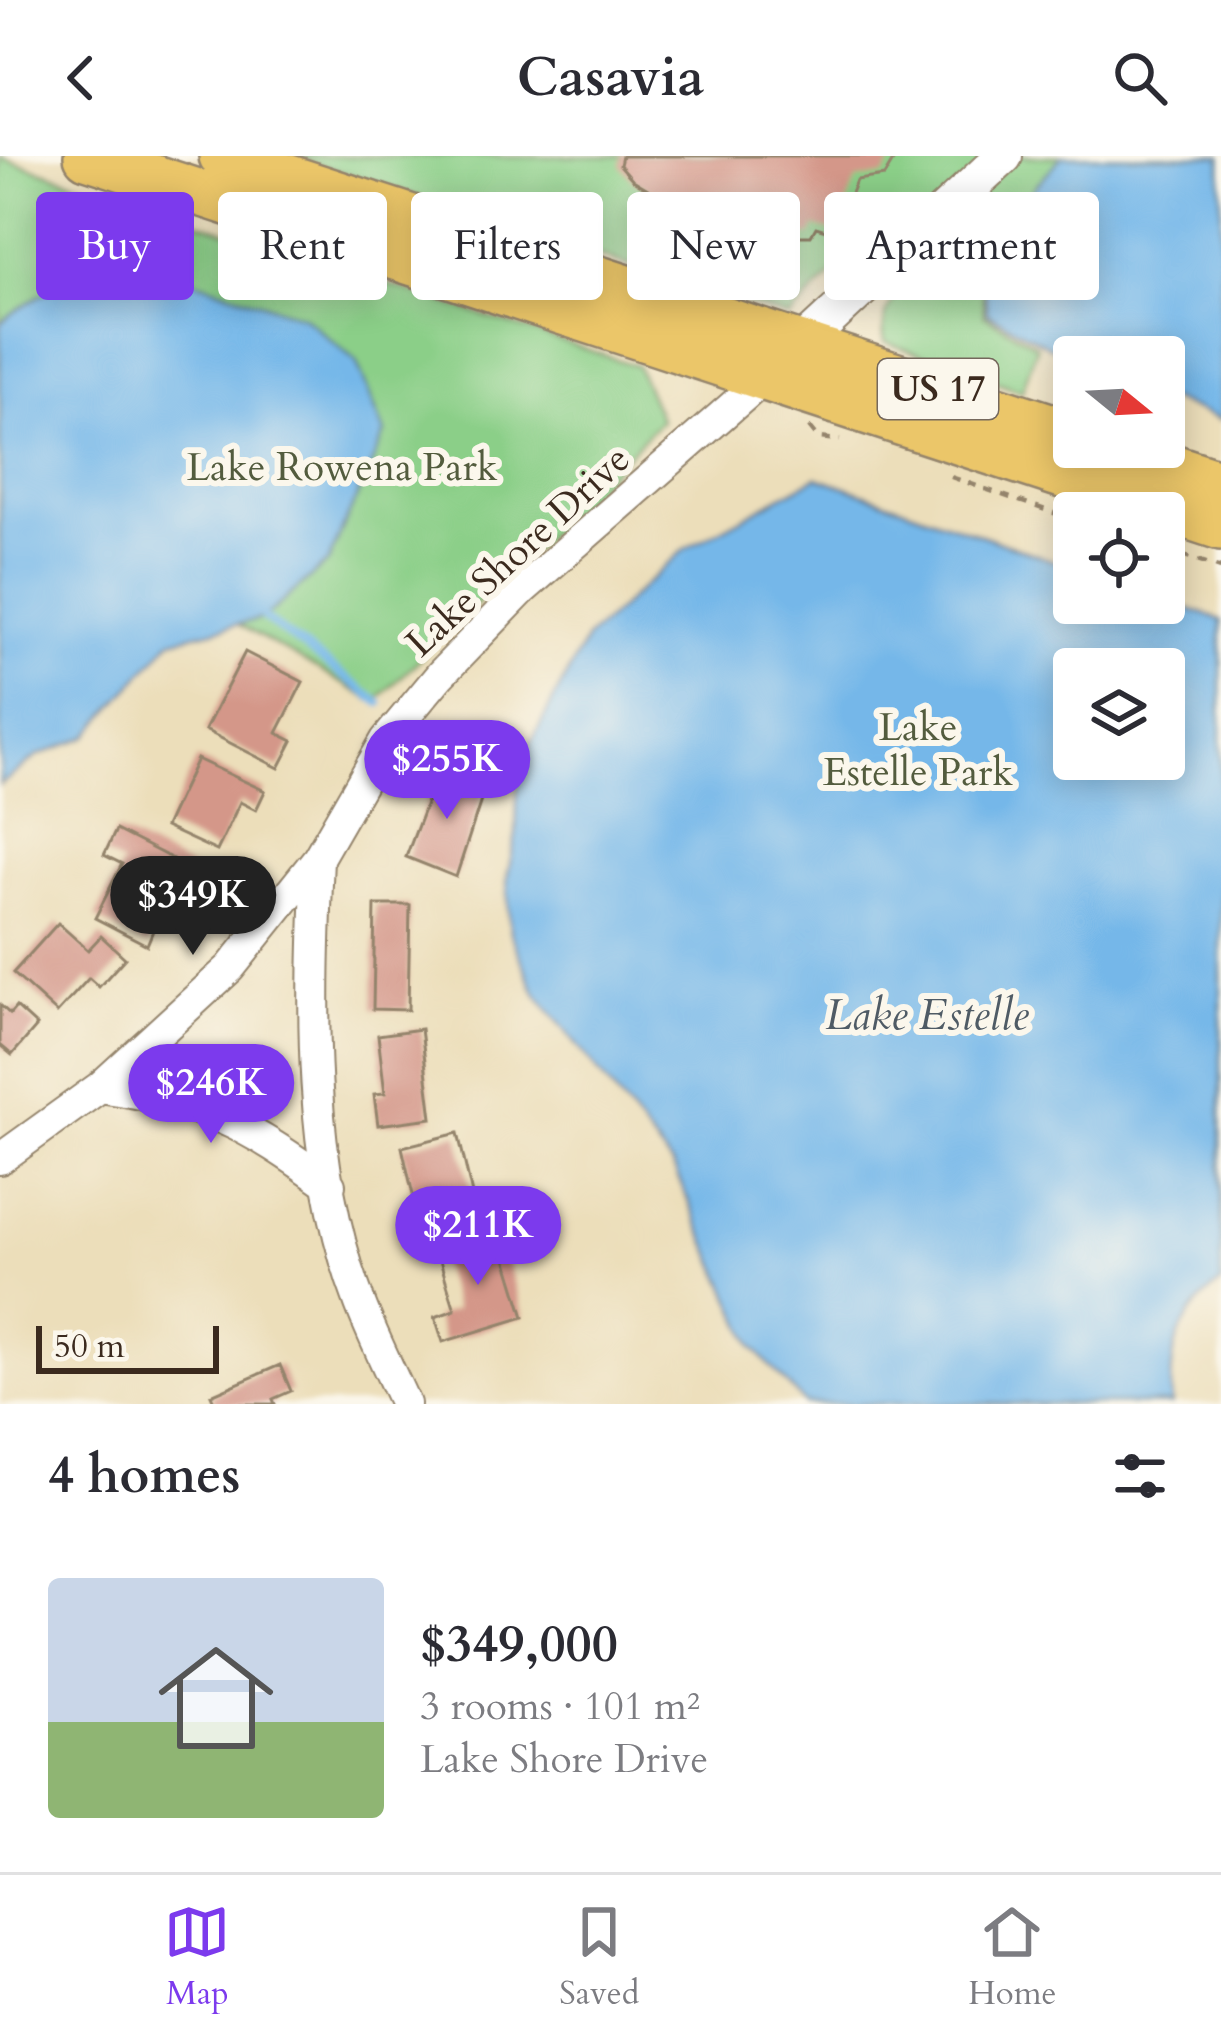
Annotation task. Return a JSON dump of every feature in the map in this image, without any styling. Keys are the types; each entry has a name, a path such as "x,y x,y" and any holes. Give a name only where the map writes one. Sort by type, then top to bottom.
{"main road":[{"name":"US 17","path":"87,156 1221,527"},
{"name":"US 17","path":"222,156 1053,427"},
{"path":"1176,468 1221,483"}],"street":[{"path":"766,377 1004,156"},
{"name":"Lake Shore Drive","path":"0,1159 100,1088 230,968 318,858 386,740 440,675 521,591 766,377"},
{"path":"318,858 311,1012 330,1185 358,1300 405,1404"},
{"path":"100,1088 176,1099 226,1116 330,1185"}],"path":[{"path":"1185,556 1221,568"}],"green space":[{"path":"293,156 1186,156 1099,235 1099,192 824,192 824,283 789,318 734,300 800,300 800,192 627,192 627,265 603,257 603,192 411,195"},
{"name":"Lake Rowena Park","path":"0,157 107,192 36,192 36,300 194,300 194,221 218,229 218,300 387,300 387,284 411,292 411,300 436,300 637,366 661,420 565,520 375,702 204,605 0,541"},
{"path":"893,300 982,300 984,315 1037,346 1022,391 885,342"}],"water":[{"path":"1062,156 1221,156 1221,420 1185,405 1185,336 1053,336 1053,349 987,313 986,300 1099,300 1099,192 1030,192"},
{"path":"194,280 218,288 218,300 254,300 303,316 356,361 385,433 328,562 264,618 171,640 88,736 38,756 0,785 0,323 34,299 194,300"},
{"name":"Lake Estelle","path":"817,477 1053,561 1053,624 1185,624 1185,607 1221,620 1221,1283 1194,1309 1178,1336 1172,1404 805,1404 753,1347 673,1166 537,995 510,933 507,878 516,834 518,767 586,639 685,549"}],"building":[{"path":"622,156 896,156 884,176 856,180 851,192 824,192 824,229 816,227 811,236 800,236 800,192 653,192 620,165"},
{"path":"245,652 303,682 277,733 293,741 279,768 205,730"},
{"path":"197,759 265,791 256,810 240,802 217,851 165,827"},
{"path":"440,767 486,785 456,877 406,857"},
{"path":"116,830 210,878 195,907 168,894 147,945 95,918 122,864 104,855"},
{"path":"375,905 410,905 408,1010 373,1009"},
{"path":"58,923 88,950 101,936 125,958 99,987 89,978 57,1013 13,973"},
{"path":"0,1005 10,1014 16,1007 37,1026 12,1055 0,1045"},
{"path":"421,1029 432,1118 378,1125 374,1094 385,1093 378,1035"},
{"path":"458,1133 478,1221 422,1234 402,1147"},
{"path":"498,1232 524,1317 443,1342 435,1317 455,1310 437,1251"},
{"path":"280,1365 291,1391 273,1399 275,1404 215,1404 211,1395"}],"waterway":[{"path":"264,618 380,703"},
{"path":"435,724 518,767"}],"park label":[{"name":"Lake Estelle Park","path":"918,750"}]}
